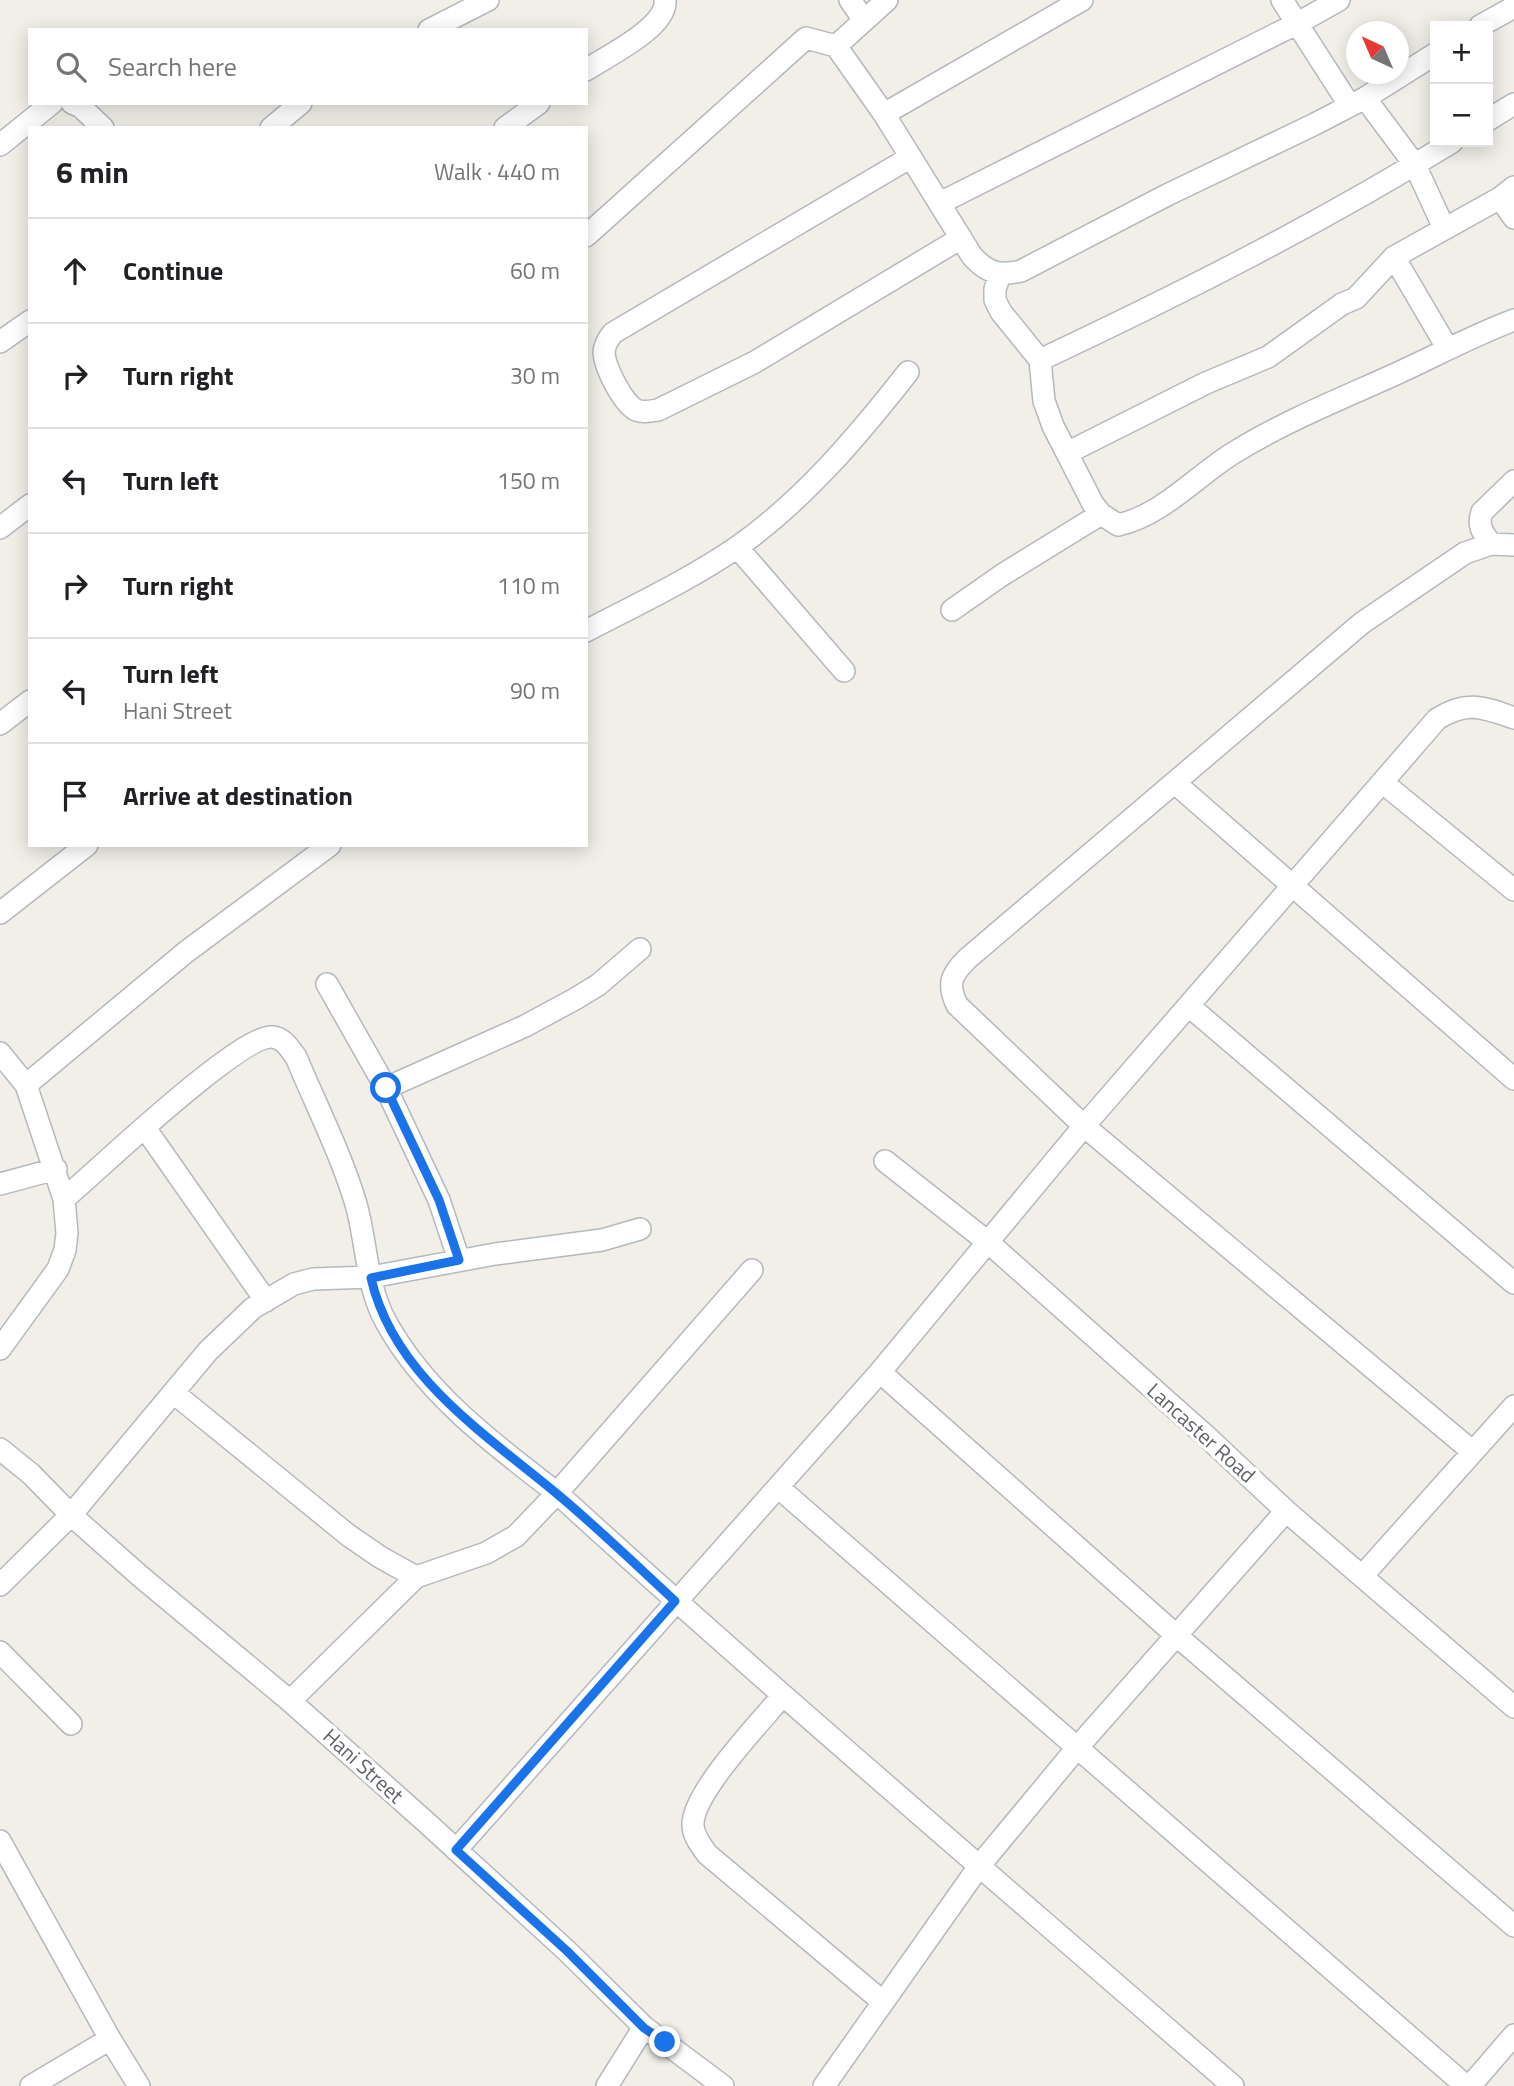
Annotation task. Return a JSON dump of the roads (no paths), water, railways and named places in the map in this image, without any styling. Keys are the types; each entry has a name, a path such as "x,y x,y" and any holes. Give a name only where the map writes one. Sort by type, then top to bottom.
{"street":[{"path":"433,28 488,0"},
{"path":"588,69 649,30 666,8 665,0"},
{"path":"850,0 864,20"},
{"path":"836,46 887,0"},
{"path":"884,114 1082,0"},
{"path":"1282,0 1357,102 1415,165 1444,228"},
{"path":"940,203 1339,0"},
{"path":"1489,21 1514,7"},
{"path":"588,234 796,44 806,38 836,46 884,114 961,239 979,264 1000,275 1021,271 1167,195 1357,102 1430,57"},
{"path":"1493,117 1514,104"},
{"path":"0,145 50,105"},
{"path":"76,105 101,126"},
{"path":"273,126 299,105"},
{"path":"509,126 536,105"},
{"path":"1040,360 1188,290 1365,195 1444,147"},
{"path":"911,158 613,333 607,340 604,352 627,402 636,410 658,410 755,362 961,239"},
{"path":"1067,453 1206,383 1268,357 1342,304 1356,298 1394,257 1507,193 1514,218"},
{"path":"1394,257 1448,349"},
{"path":"1000,275 995,289 995,300 1001,312 1040,360 1044,401 1067,453 1101,514 1118,525 1137,518 1195,483 1233,453 1301,415 1398,373 1474,335 1514,320"},
{"path":"0,342 28,321"},
{"path":"588,630 704,568 737,547 800,496 843,450 908,372"},
{"path":"1491,544 1482,532 1482,512 1514,481"},
{"path":"0,528 28,507"},
{"path":"952,610 1002,575 1101,514"},
{"path":"1473,1452 1084,1126 957,1004 950,992 957,969 967,959 1362,622 1465,553 1491,544 1514,545"},
{"path":"737,547 844,671"},
{"path":"0,724 28,703"},
{"path":"456,1850 880,1372 1084,1126 1291,884 1437,719 1466,705 1490,709 1514,718"},
{"path":"1382,782 1514,890"},
{"path":"1175,783 1514,1080"},
{"path":"0,913 85,847"},
{"path":"26,1085 186,952 327,847"},
{"path":"386,1088 525,1026 575,999 598,985 640,949"},
{"path":"327,984 386,1088 439,1200 459,1260"},
{"path":"1189,1006 1514,1283"},
{"path":"64,1199 233,1054 255,1041 271,1037 284,1041 296,1056 352,1191 376,1301 386,1322 425,1379 501,1448 557,1493 782,1696 1233,2086"},
{"path":"0,1053 26,1085 56,1169 64,1199 67,1233 65,1250 58,1269 0,1349"},
{"path":"145,1128 266,1301"},
{"name":"Lancaster Road","path":"885,1161 989,1243 1205,1435 1286,1511 1514,1707"},
{"path":"0,1184 56,1169"},
{"path":"0,1586 71,1516 208,1351 234,1325 294,1284 313,1279 371,1278 459,1260 601,1240 640,1229"},
{"path":"290,1701 416,1577 503,1545 516,1536 557,1493 752,1270"},
{"path":"880,1372 1177,1636 1514,1926"},
{"path":"174,1394 348,1535 416,1577"},
{"path":"1363,1575 1514,1406"},
{"name":"Hani Street","path":"0,1449 31,1474 71,1516 290,1701 456,1850 567,1951 644,2028 723,2086"},
{"path":"779,1488 1468,2086 1514,2035"},
{"path":"824,2086 980,1865 1077,1748 1286,1511"},
{"path":"0,1653 71,1724"},
{"path":"782,1696 704,1793 693,1824 697,1839 707,1854 883,2002"},
{"path":"0,1841 139,2086"},
{"path":"607,2086 644,2028"},
{"path":"31,2086 110,2039"}]}
